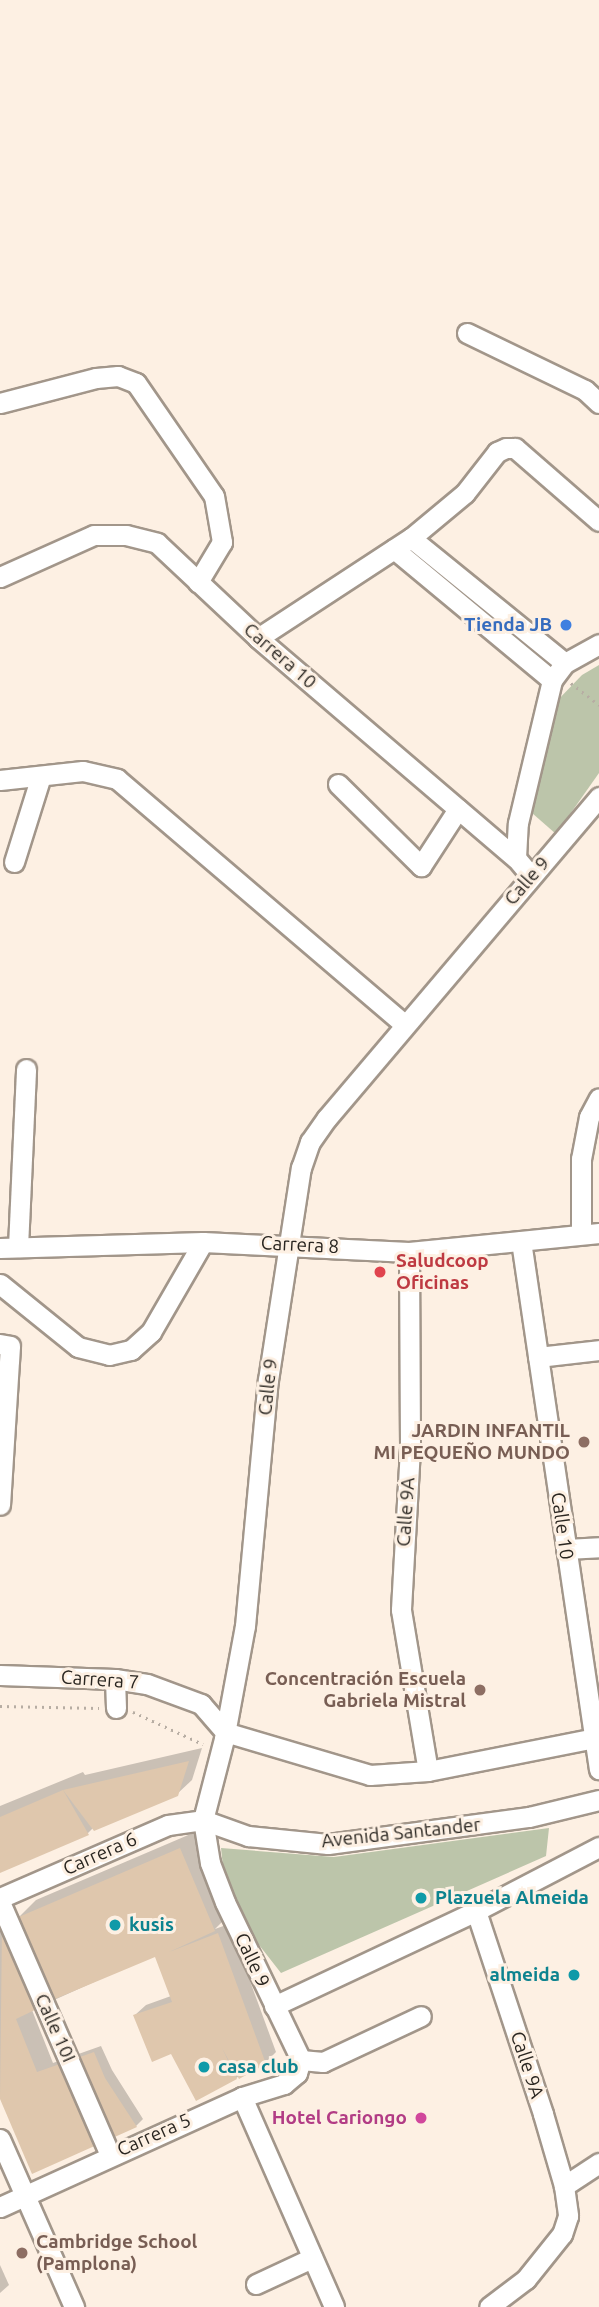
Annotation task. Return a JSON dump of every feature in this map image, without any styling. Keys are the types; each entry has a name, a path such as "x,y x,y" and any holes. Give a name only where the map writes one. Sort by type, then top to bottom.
{"street":[{"path":"467,333 585,390 599,403"},
{"path":"0,403 96,378 118,376 136,383 214,496 222,542 198,582"},
{"path":"258,638 411,538 465,493 497,453 515,448 599,521"},
{"name":"Carrera 10","path":"0,577 94,536 126,535 157,543 258,638 516,858 531,876"},
{"path":"411,538 558,672"},
{"path":"394,550 558,672"},
{"path":"516,858 518,823 558,672 599,644"},
{"path":"0,780 83,771 117,779 404,1024"},
{"path":"14,862 41,776"},
{"path":"338,784 421,866 458,809"},
{"name":"Calle 9","path":"300,2060 209,1863 203,1820 223,1741 245,1626 268,1380 300,1168 310,1142 404,1024 599,797"},
{"path":"9,1247 26,1069"},
{"path":"590,1234 581,1159 589,1118 599,1098"},
{"name":"Carrera 8","path":"9,1247 203,1242 409,1251 590,1234"},
{"name":"Calle 10","path":"521,1241 597,1750"},
{"path":"0,1284 78,1346 109,1355 131,1350 151,1332 203,1242"},
{"name":"Calle 9A","path":"409,1251 410,1448 401,1610 428,1771"},
{"path":"0,1344 10,1346 0,1505"},
{"path":"538,1357 599,1350"},
{"path":"566,1549 599,1547"},
{"name":"Carrera 7","path":"0,1675 116,1693 147,1684 201,1704 223,1741"},
{"path":"223,1741 370,1775 428,1771 597,1750"},
{"name":"Avenida Santander","path":"203,1820 248,1836 328,1844 529,1817 599,1800"},
{"name":"Carrera 6","path":"0,1900 168,1825 203,1820"},
{"path":"274,2006 476,1911 599,1847"},
{"name":"Calle 10I","path":"0,1900 110,2155"},
{"name":"Calle 9A","path":"476,1911 544,2114 564,2186 566,2221 562,2234 526,2279 489,2307"},
{"path":"300,2060 323,2062 421,2016"},
{"name":"Carrera 5","path":"0,2207 242,2097 284,2084 297,2073 300,2060"},
{"path":"242,2097 334,2307"},
{"path":"0,2138 74,2307"},
{"path":"564,2186 599,2164"},
{"path":"256,2284 312,2258"}],"path":[{"path":"558,672 599,705"}],"green space":[{"path":"599,665 599,773 556,834 532,813 554,704 582,675"},
{"path":"549,1828 546,1856 281,1973 227,1904 221,1848 334,1857"}],"building":[{"path":"189,1761 178,1796 94,1831 63,1790"},
{"path":"63,1790 89,1835 0,1873 0,1817"},
{"path":"180,1848 215,1931 169,1952 218,1933 266,2064 239,2079 222,2048 237,2079 196,2101 171,2054 152,2062 133,2015 172,2002 155,1957 50,2001 14,1919"},
{"path":"2,1925 39,2008 16,2019 37,2072 94,2052 105,2078 137,2127 32,2174 0,2099"}],"place":[{"name":"Tienda JB","path":"566,625"},
{"name":"Saludcoop Oficinas","path":"380,1272"},
{"name":"JARDIN INFANTIL MI PEQUEÑO MUNDO","path":"584,1442"},
{"name":"Concentración Escuela Gabriela Mistral","path":"480,1690"},
{"name":"Plazuela Almeida","path":"421,1898"},
{"name":"kusis","path":"115,1925"},
{"name":"almeida","path":"574,1975"},
{"name":"casa club","path":"204,2067"},
{"name":"Hotel Cariongo","path":"421,2118"},
{"name":"Cambridge School (Pamplona)","path":"22,2253"}]}
